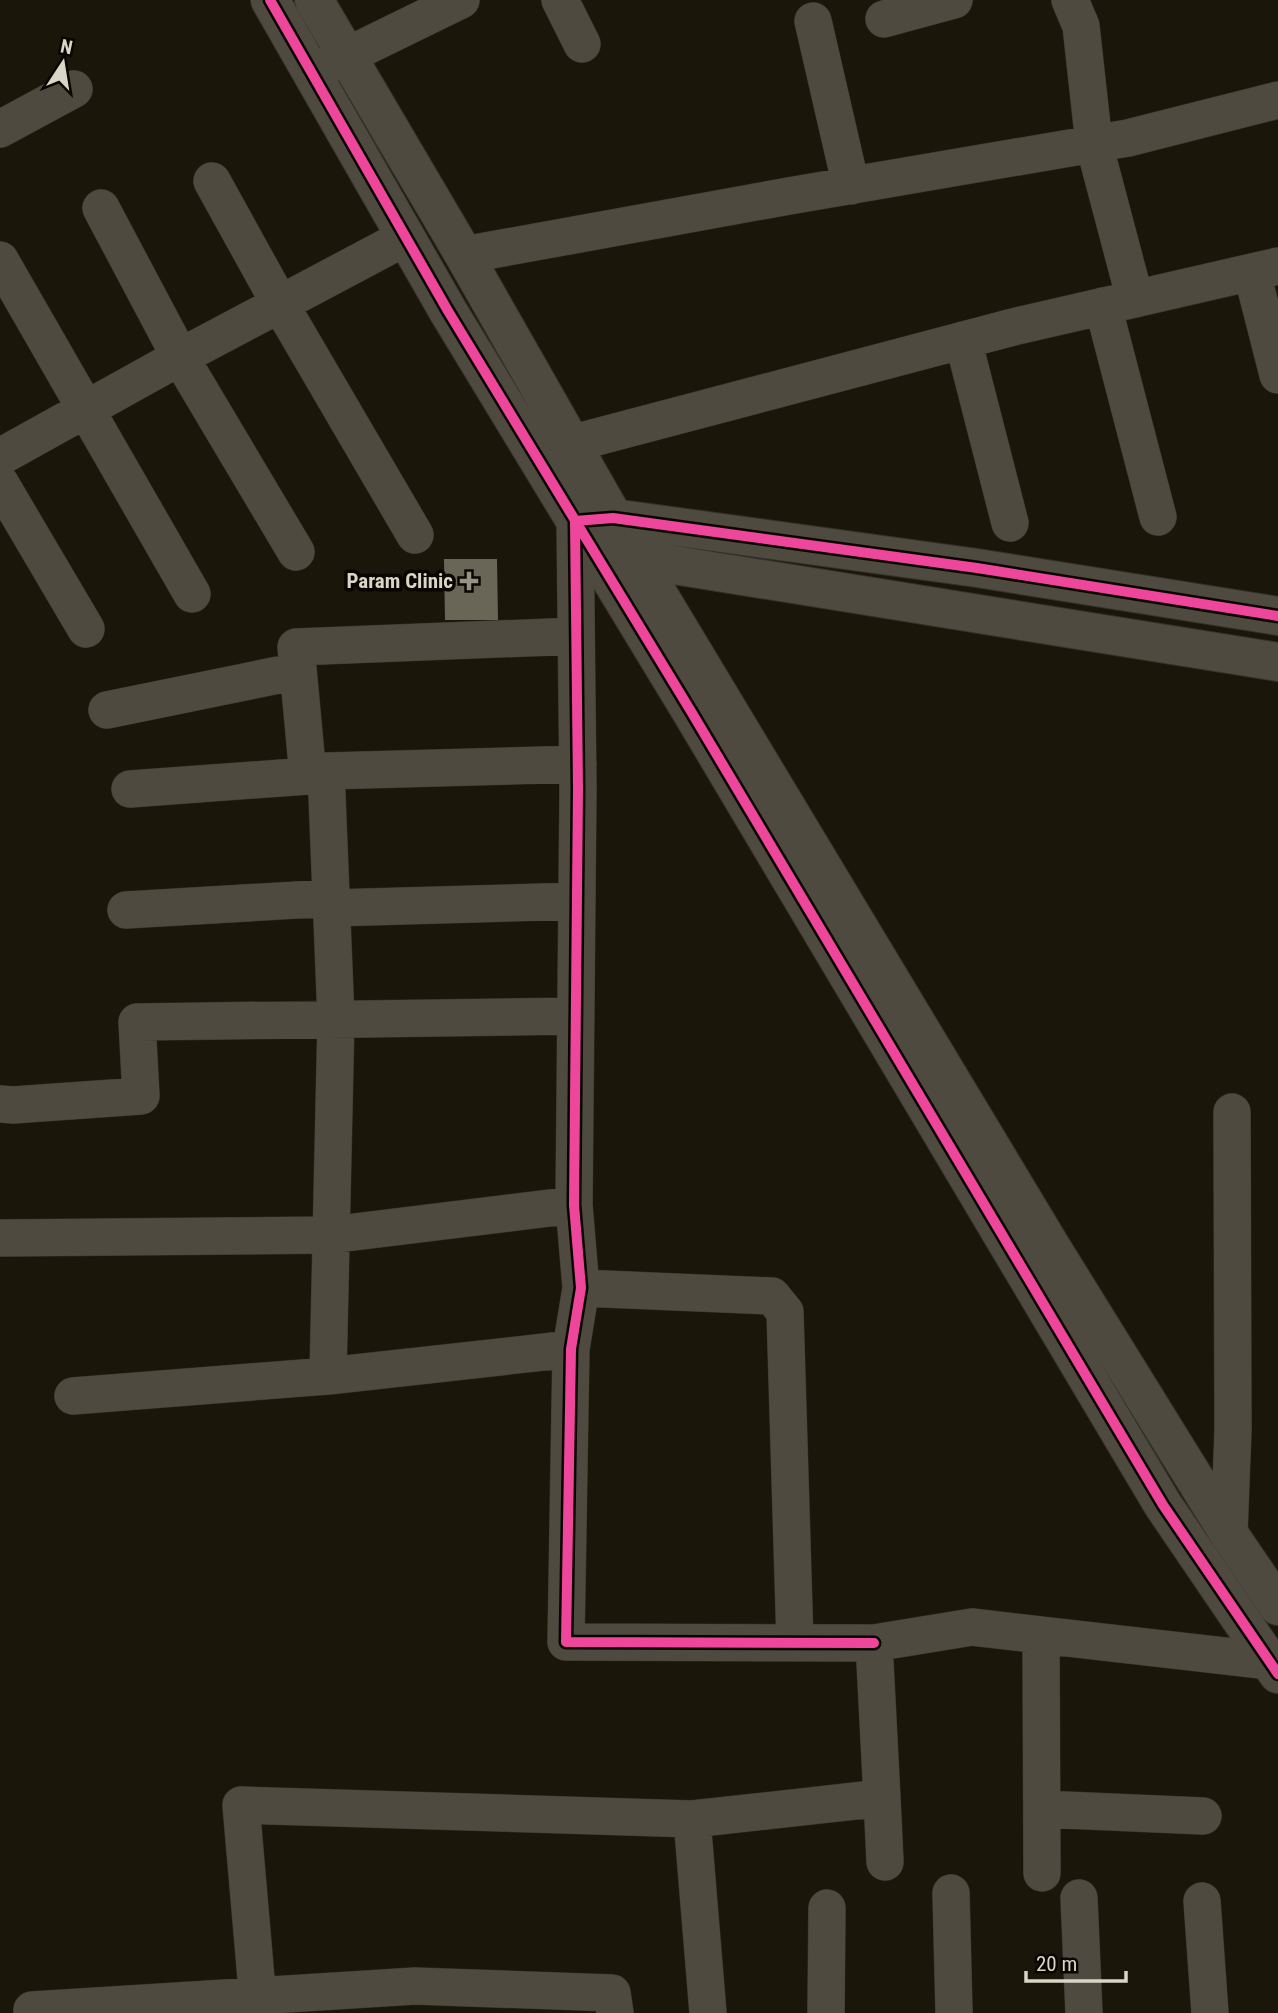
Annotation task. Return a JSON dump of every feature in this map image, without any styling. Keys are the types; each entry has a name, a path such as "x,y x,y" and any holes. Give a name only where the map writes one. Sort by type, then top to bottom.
{"street":[{"path":"270,0 448,311 692,713 1163,1505 1275,1666"},
{"path":"314,0 464,255 637,559 1036,1221 1229,1534 1278,1606"},
{"path":"560,0 582,44"},
{"path":"884,19 954,0"},
{"path":"1070,0 1081,26 1094,144 1158,517"},
{"path":"312,73 454,1"},
{"path":"813,21 850,186"},
{"path":"0,130 74,89"},
{"path":"464,255 1128,138 1278,100"},
{"path":"212,181 280,304 415,535"},
{"path":"101,208 180,357 296,552"},
{"path":"0,457 180,357 406,237"},
{"path":"0,260 192,594"},
{"path":"570,444 963,340 1265,269 1278,375"},
{"path":"963,340 1010,523"},
{"path":"0,483 86,629"},
{"path":"575,521 613,518 977,568 1278,617"},
{"path":"575,521 578,764 574,1205 581,1288 571,1349 566,1642 874,1643 972,1628 1275,1666"},
{"path":"598,558 637,559 1278,662"},
{"path":"328,1376 336,1019 331,903 317,773 296,647 576,636"},
{"path":"107,710 298,671"},
{"path":"130,789 317,773 578,764"},
{"path":"126,910 331,903 577,901"},
{"path":"0,1104 141,1096 137,1022 576,1016"},
{"path":"1229,1534 1233,1430 1232,1112"},
{"path":"0,1238 330,1235 574,1205"},
{"path":"581,1288 772,1296 785,1312 795,1643"},
{"path":"74,1396 328,1376 571,1349"},
{"path":"1041,1635 1042,1873"},
{"path":"874,1643 885,1862"},
{"path":"257,2005 241,1805 692,1819 882,1798"},
{"path":"1042,1809 1203,1816"},
{"path":"692,1819 708,2013"},
{"path":"951,1893 954,2013"},
{"path":"1079,1898 1084,2013"},
{"path":"1202,1902 1210,2013"},
{"path":"826,2013 827,1908"},
{"path":"25,2012 257,2005 415,1986 612,1993 615,2013"}],"building":[{"path":"444,559 497,559 498,620 445,620"}],"cycle path":[{"path":"270,0 448,311 692,713 1163,1505 1278,1674"},
{"path":"874,1643 566,1642 571,1349 581,1288 574,1205 578,789 575,521 613,518 977,568 1278,616"}],"place":[{"name":"Param Clinic","path":"469,581"}]}
